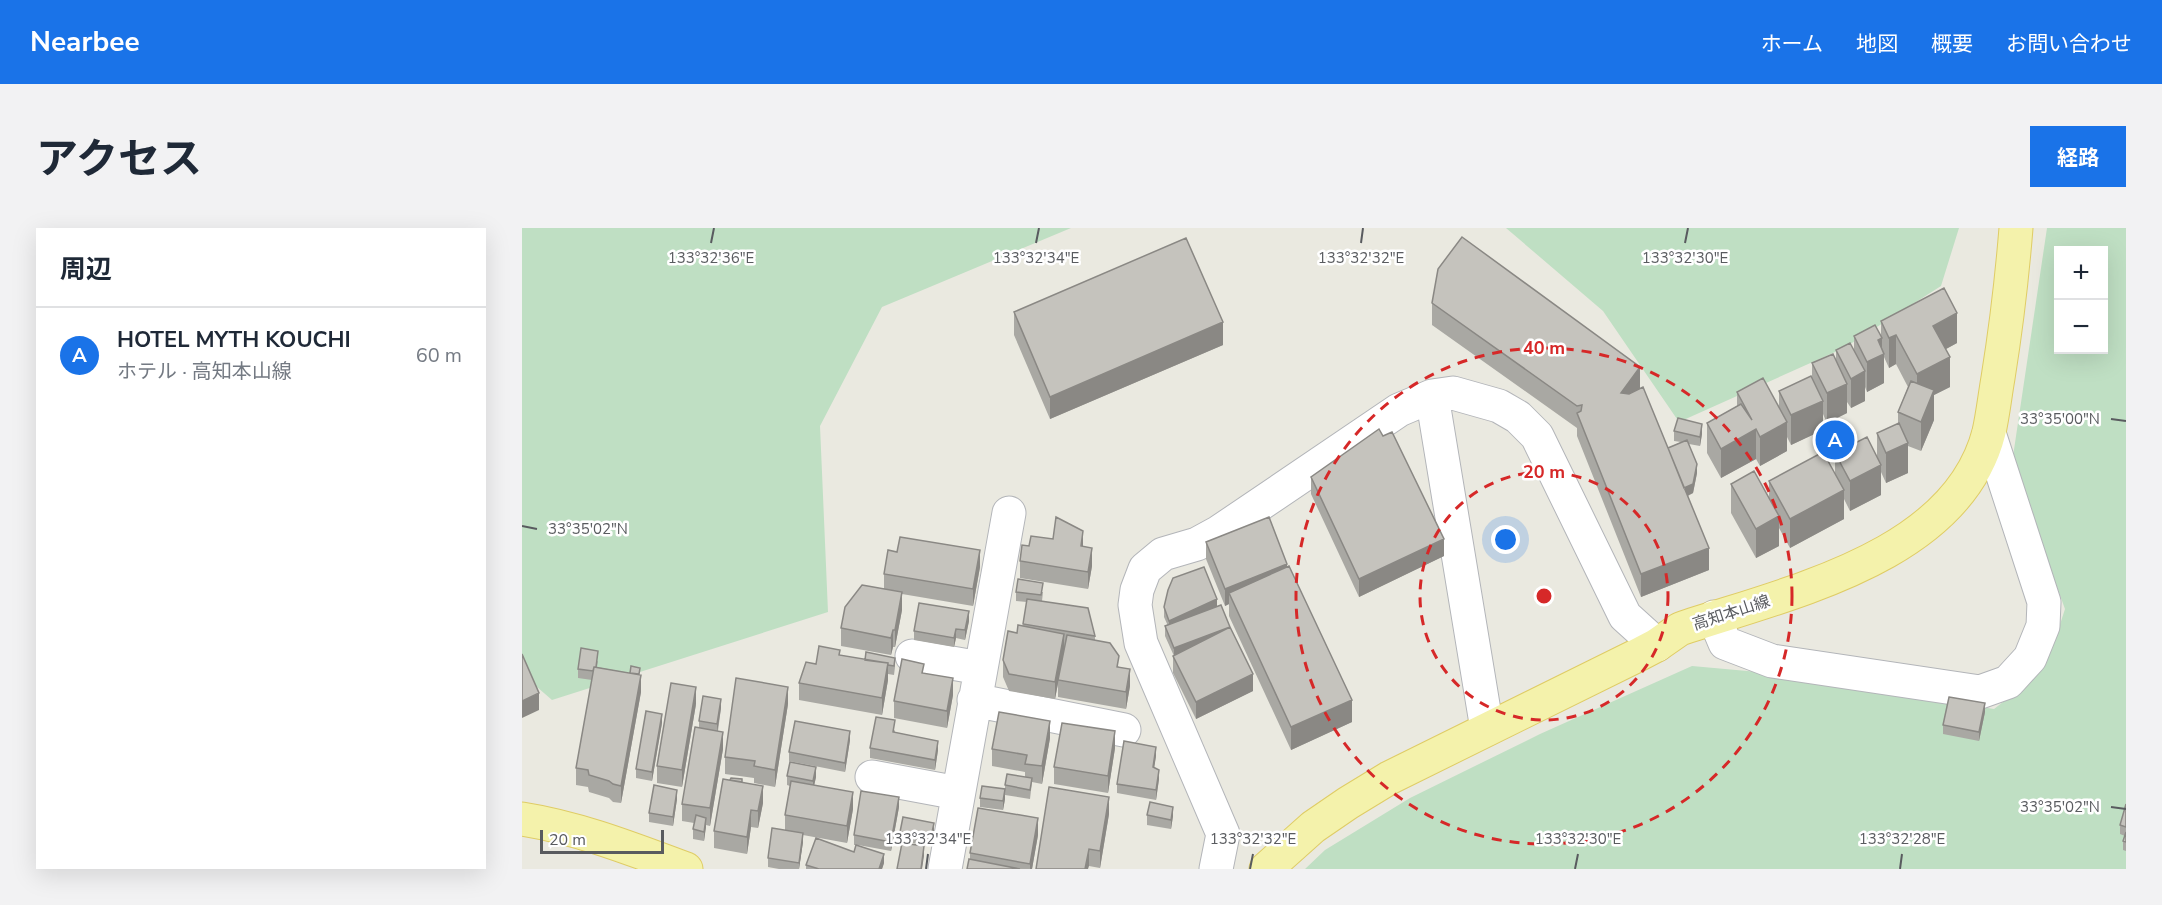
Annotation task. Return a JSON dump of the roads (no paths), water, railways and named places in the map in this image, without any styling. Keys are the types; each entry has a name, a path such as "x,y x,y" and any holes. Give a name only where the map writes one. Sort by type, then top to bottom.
{"main road":[{"name":"高知本山線","path":"1266,869 1313,827 1389,778 1657,645 1680,629 1845,573 1910,539 1948,506 1974,470 1989,433 2010,306 2016,228"},
{"path":"522,819 554,824 598,837 686,869"}],"street":[{"path":"1216,869 1223,834 1141,643 1135,605 1137,590 1145,569 1163,554 1197,544 1219,532 1399,410 1432,396 1453,393 1499,406 1518,417 1537,436 1625,616 1657,645"},
{"path":"1432,396 1487,729"},
{"path":"1714,617 1725,643 1772,661 1980,692 2008,682 2030,658 2043,626 2044,602 1989,433"},
{"path":"945,869 974,700 1010,513"},
{"path":"912,656 980,668"},
{"path":"974,700 1124,730"},
{"path":"872,777 958,793"}],"place":[{"name":"HOTEL MYTH KOUCHI","path":"1835,440"}]}
